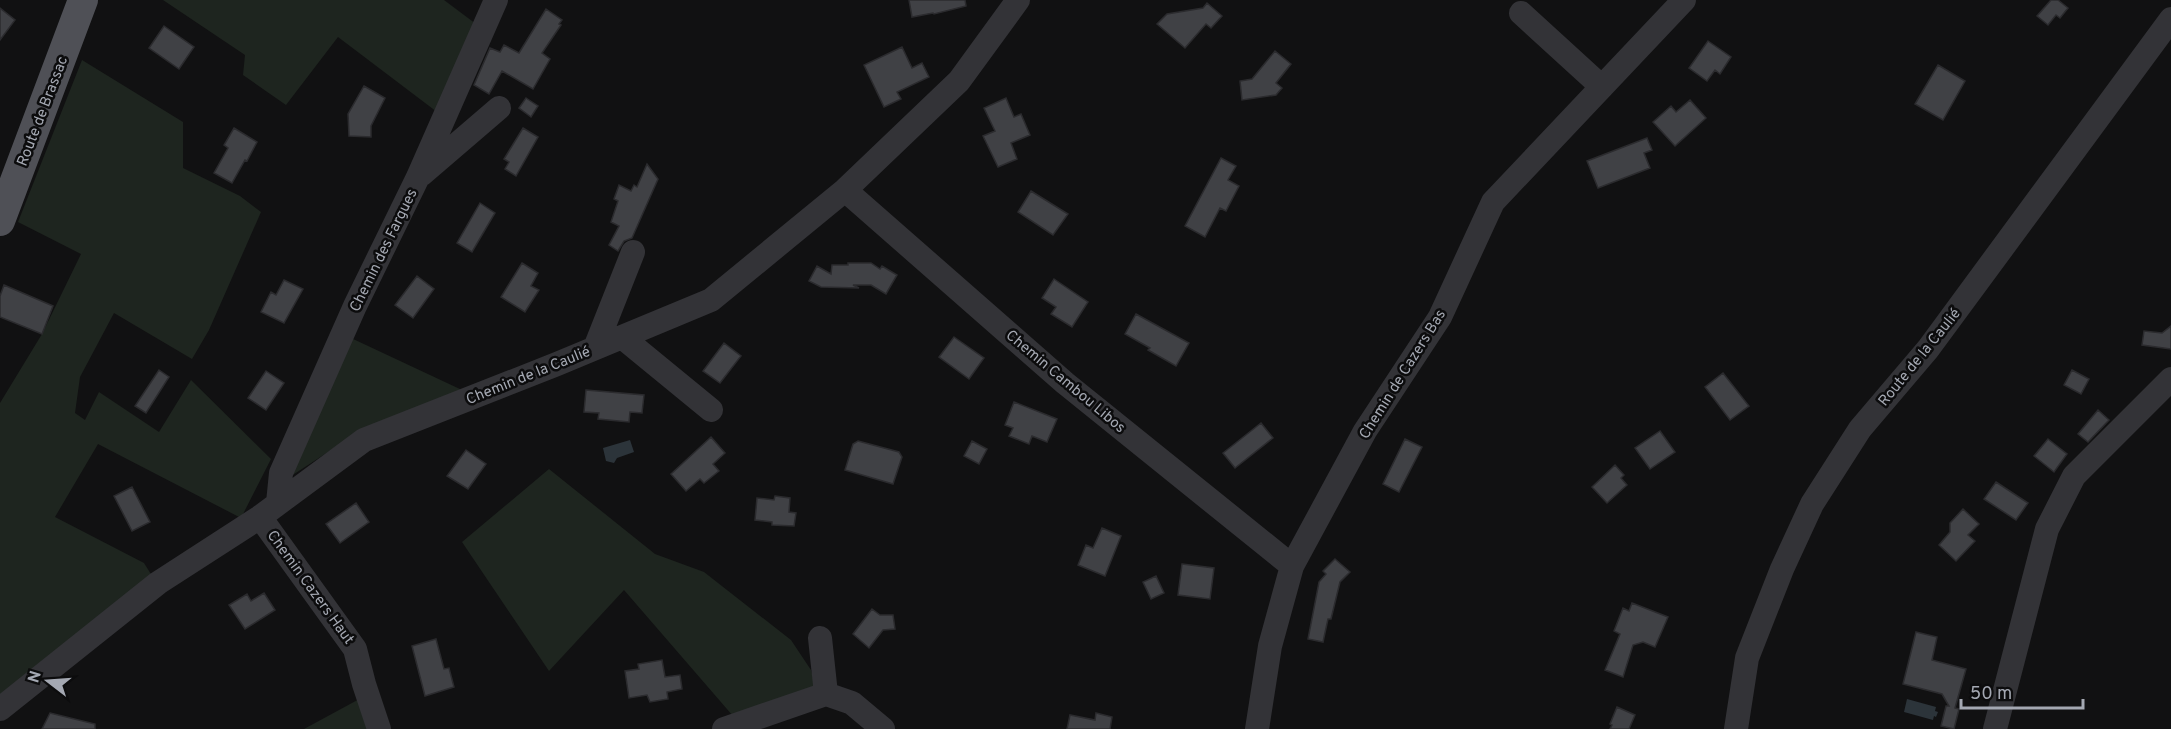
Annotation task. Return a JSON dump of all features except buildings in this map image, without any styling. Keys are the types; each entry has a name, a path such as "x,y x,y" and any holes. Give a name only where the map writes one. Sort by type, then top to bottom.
{"main road":[{"name":"Route de Brassac","path":"0,222 83,0"}],"street":[{"name":"Chemin des Fargues","path":"269,510 281,473 355,306 418,177 496,0"},
{"name":"Chemin de la Caulié","path":"0,709 158,583 269,510 364,440 711,300 845,190 959,81 1018,0"},
{"name":"Chemin de Cazers Bas","path":"1257,729 1270,646 1292,566 1365,431 1440,317 1493,202 1684,0"},
{"path":"1521,13 1602,87"},
{"name":"Route de la Caulié","path":"1736,729 1747,658 1782,569 1812,504 1860,429 1928,349 2171,19"},
{"path":"418,177 499,108"},
{"name":"Chemin Cambou Libos","path":"845,190 1065,383 1292,566"},
{"path":"595,348 633,252"},
{"path":"622,337 711,410"},
{"path":"1995,729 2047,529 2074,476 2171,379"},
{"name":"Chemin Cazers Haut","path":"269,510 356,649 364,684 379,729"},
{"path":"820,638 826,694"},
{"path":"724,729 826,694 852,703 883,729"}],"shaded area":[{"path":"163,0 444,0 476,24 437,112 338,37 286,105 243,75 245,55"},
{"path":"82,60 183,122 183,168 240,196 261,212 209,330 192,359 114,313 80,377 75,413 85,420 99,392 159,432 191,380 271,459 241,518 98,444 55,517 144,563 154,579 0,696 0,403 42,334 81,254 18,222"},
{"path":"351,338 462,390 365,428 288,478"},
{"path":"630,440 634,452 617,458 614,463 606,461 603,448"},
{"path":"549,469 655,554 704,572 791,640 811,670 816,690 733,716 624,590 549,671 462,542"},
{"path":"363,697 374,729 304,729"},
{"path":"1907,699 1936,707 1935,711 1938,712 1936,717 1934,716 1933,720 1904,712"}]}
